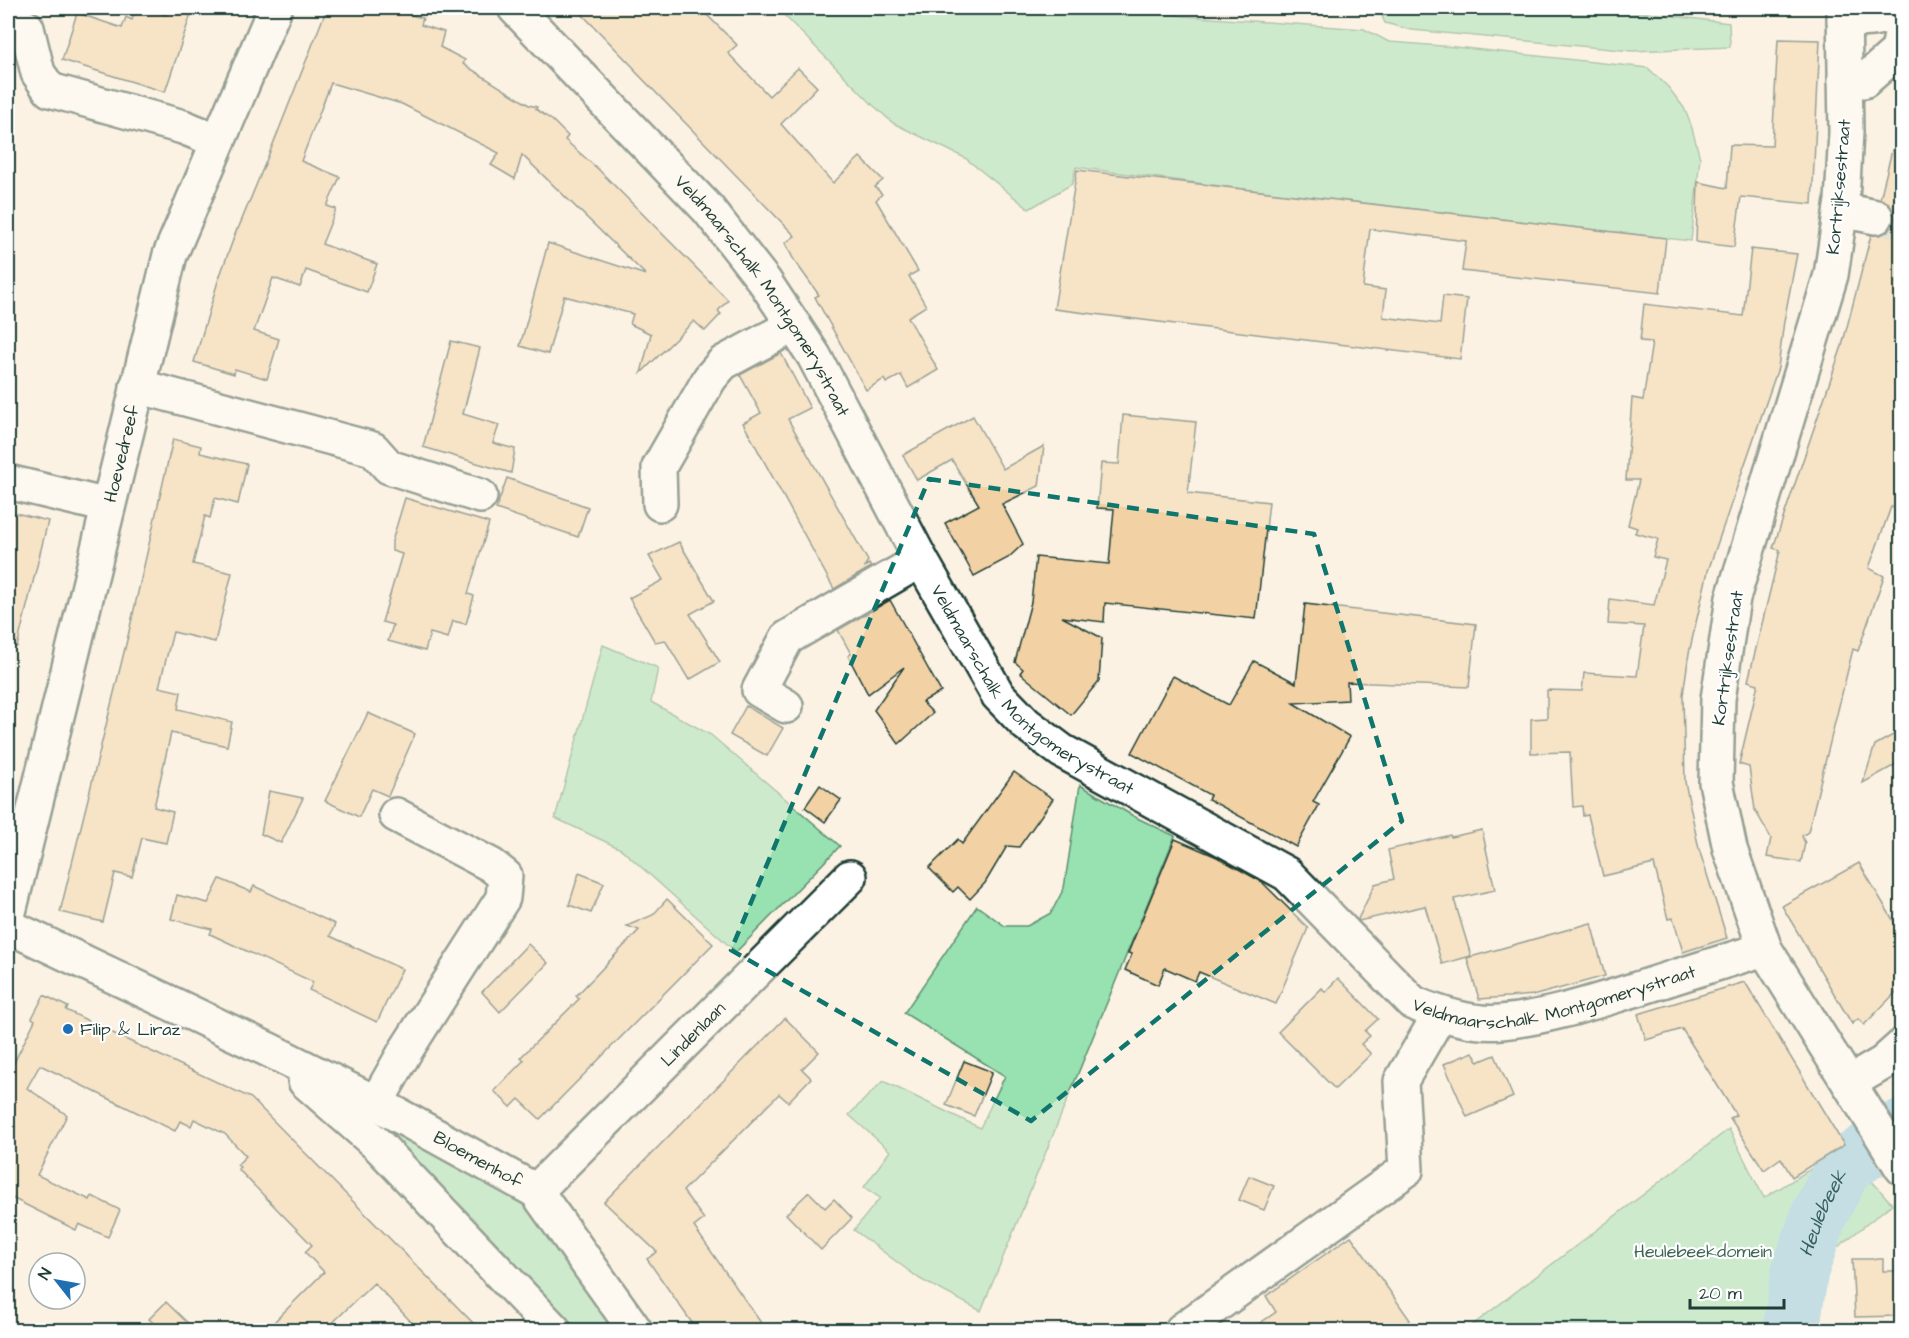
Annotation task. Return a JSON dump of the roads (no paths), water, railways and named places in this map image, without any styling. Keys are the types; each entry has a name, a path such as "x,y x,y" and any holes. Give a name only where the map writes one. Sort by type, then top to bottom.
{"street":[{"name":"Hoevedreef","path":"8,916 170,255 276,8"},
{"name":"Veldmaarschalk Montgomerystraat","path":"515,8 708,209 765,282 814,356 921,560 998,696 1026,724 1062,751 1287,874 1413,1003 1440,1014 1500,1022 1543,1015 1596,1002 1764,949"},
{"name":"Kortrijksestraat","path":"1898,8 1877,19 1844,14 1846,132 1841,210 1831,275 1733,598 1718,699 1716,782 1730,849 1764,949 1899,1164"},
{"path":"8,20 27,28 38,73 50,90 183,127 218,141"},
{"path":"1845,80 1864,81 1898,51 1902,29"},
{"path":"1841,210 1876,217"},
{"path":"660,504 659,467 710,378 723,363 794,326"},
{"path":"137,386 373,449 389,467 480,496"},
{"path":"8,482 108,506"},
{"path":"786,706 759,690 787,638 921,560"},
{"path":"376,1103 406,1050 503,898 505,876 490,865 396,815"},
{"name":"Lindenlaan","path":"536,1191 850,877"},
{"name":"Bloemenhof","path":"8,926 376,1103 536,1191 635,1330"},
{"path":"1182,1330 1406,1170 1401,1081 1440,1014"},
{"path":"1850,1083 1883,1063 1902,1046"},
{"name":"Bloemenhof","path":"269,1050 379,1146 554,1330"}],"waterway":[{"name":"Heulebeek","path":"1791,1330 1800,1271 1820,1213 1844,1167 1902,1127"}],"tunnel":[{"path":"1876,217 1902,223"}],"place":[{"name":"Filip & Liraz","path":"68,1029"}],"park label":[{"name":"Heulebeekdomein","path":"1703,1251"}]}
